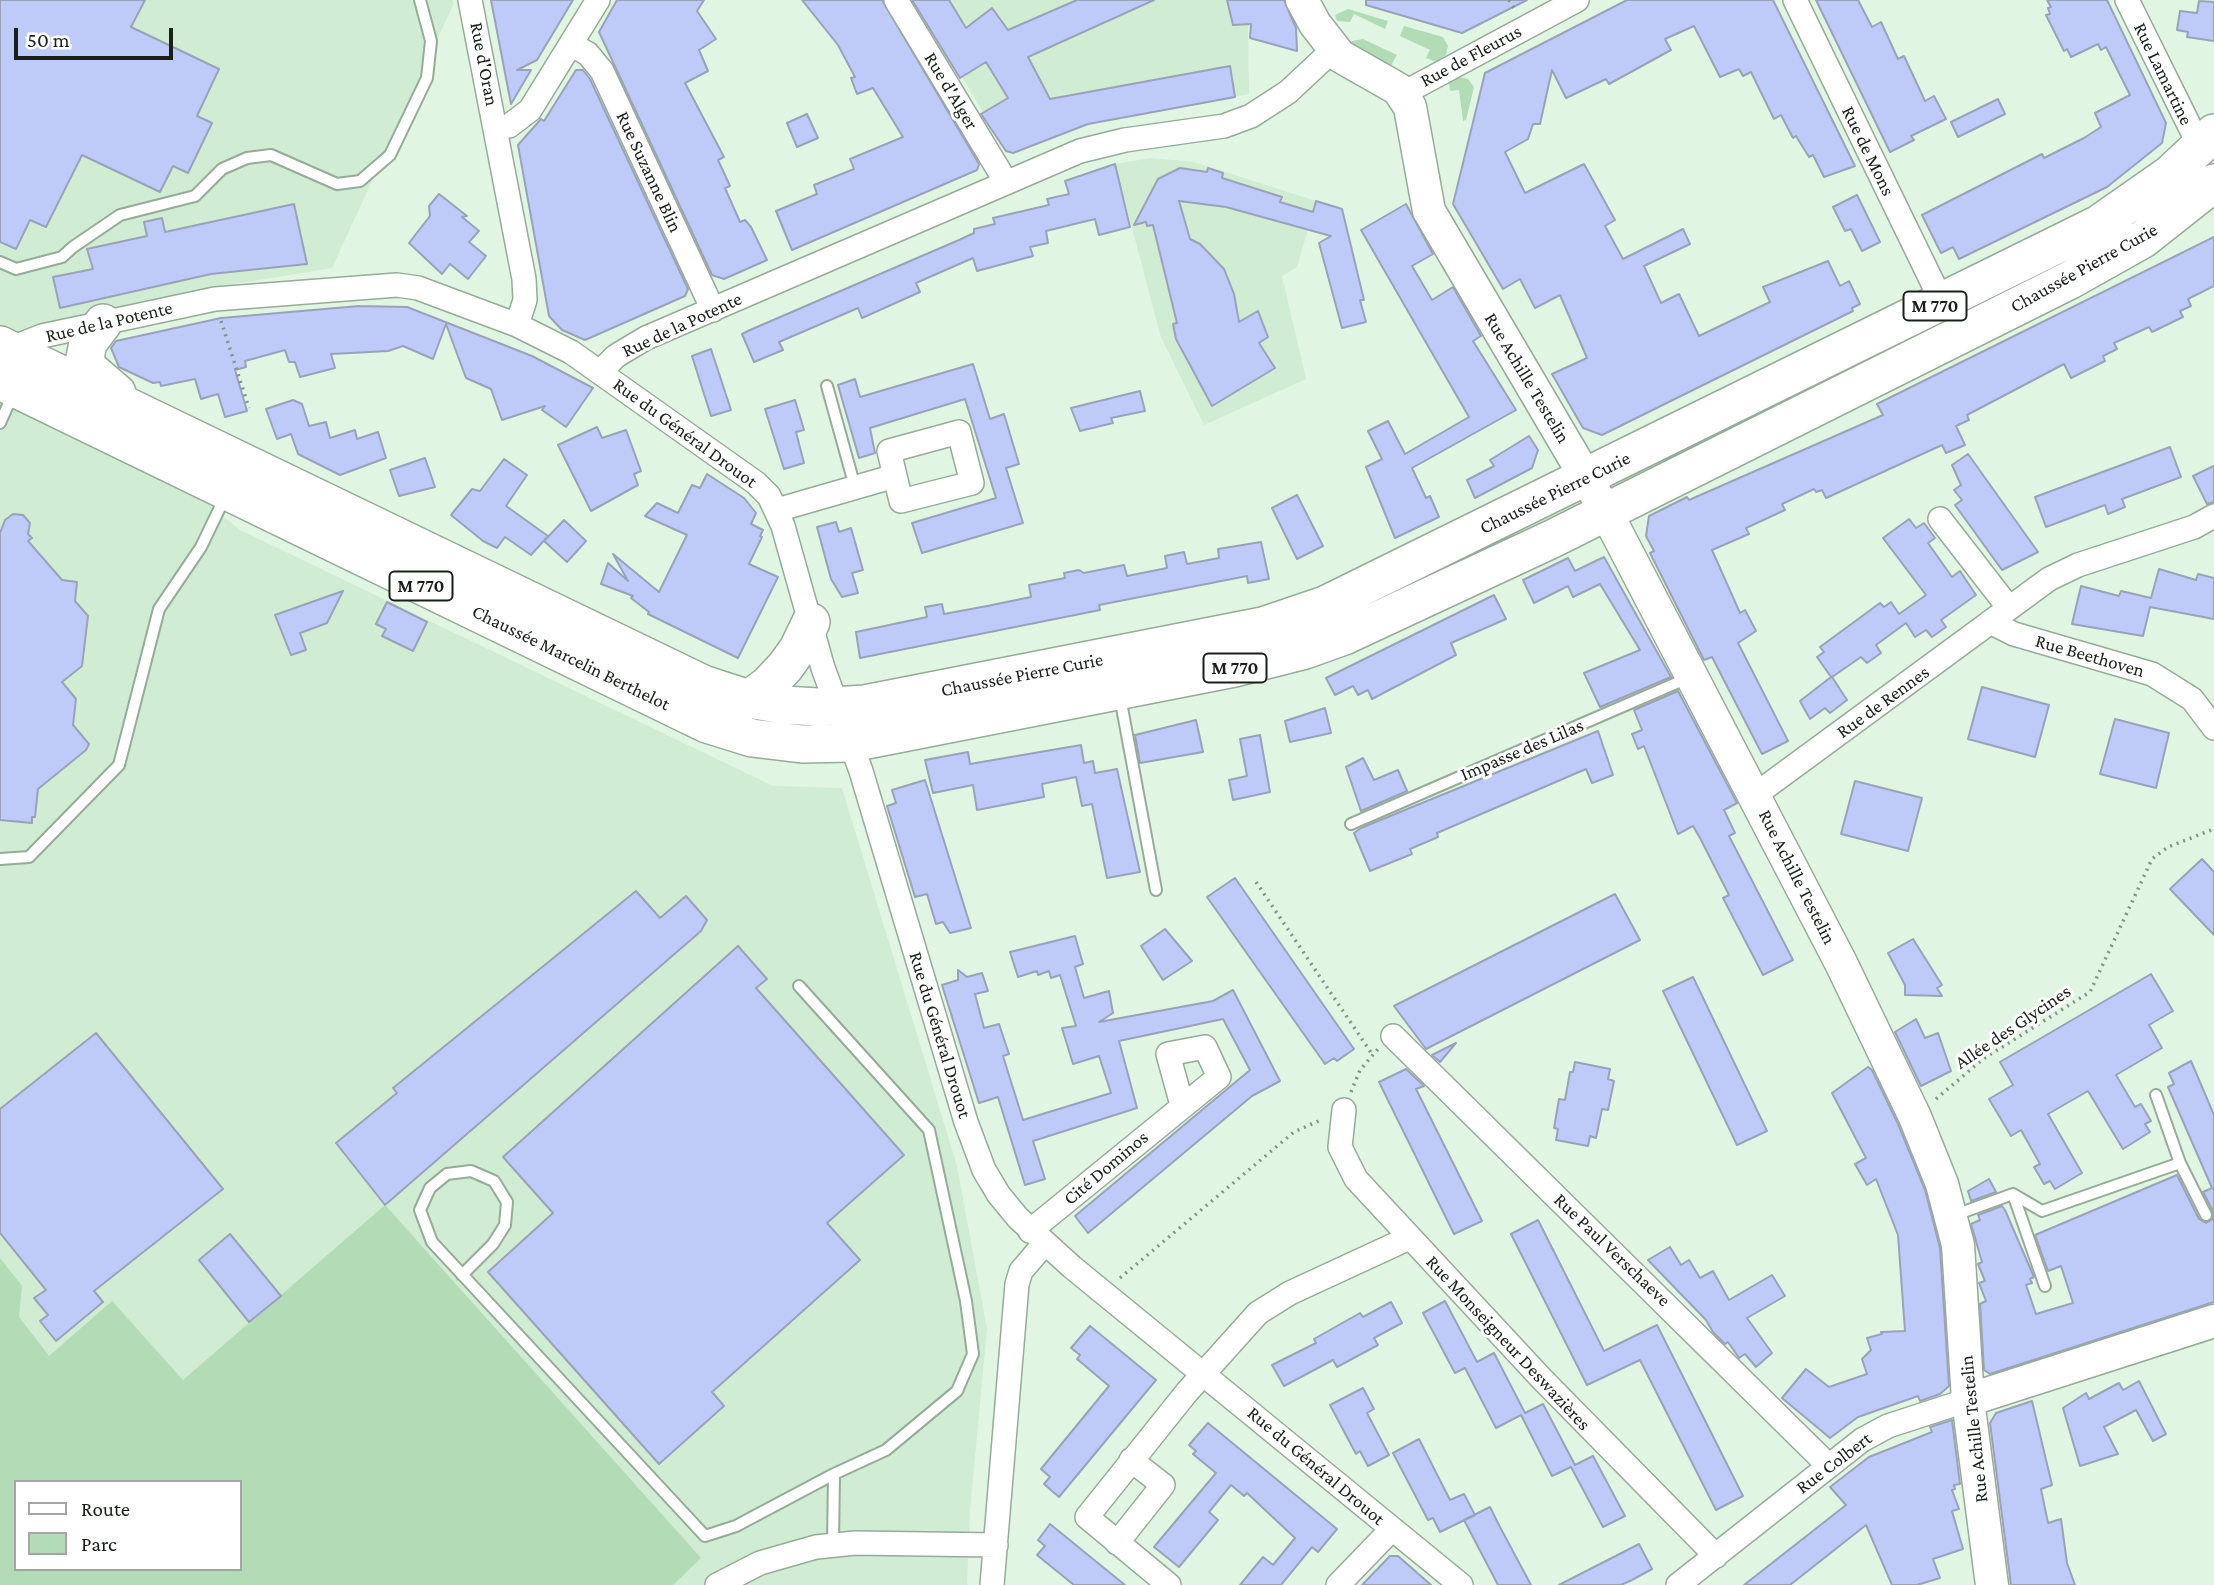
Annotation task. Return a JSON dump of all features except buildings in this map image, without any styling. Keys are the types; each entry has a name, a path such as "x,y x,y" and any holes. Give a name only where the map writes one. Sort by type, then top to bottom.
{"main road":[{"name":"Chaussée Pierre Curie","path":"837,706 907,698 1282,620 1348,595 2099,224 2150,190 2208,139"},
{"name":"Chaussée Pierre Curie","path":"851,743 1273,660 1331,641 1545,542 2070,280 2143,239 2214,183"},
{"path":"103,323 89,343 86,363 94,374 142,413"},
{"name":"Chaussée Marcelin Berthelot","path":"5,363 142,413 703,684 749,699 803,707 837,706"},
{"name":"Chaussée Marcelin Berthelot","path":"5,363 228,492 713,726 741,736 775,741 814,745 851,743"},
{"path":"749,699 768,685 785,667 798,649 811,622"}],"street":[{"name":"Rue d'Oran","path":"470,0 524,279 525,300 517,326"},
{"path":"496,128 509,125 530,110 598,0"},
{"name":"Rue d'Alger","path":"896,0 1006,182"},
{"path":"1302,0 1334,49 1355,66 1402,94"},
{"name":"Rue de Fleurus","path":"1402,94 1431,76 1577,0"},
{"name":"Rue de Mons","path":"1795,0 1942,302"},
{"name":"Rue Lamartine","path":"2127,0 2194,135 2208,139"},
{"name":"Rue Suzanne Blin","path":"571,44 588,54 602,71 713,310"},
{"name":"Rue de la Potente","path":"5,363 42,337 215,299 406,286 430,292 517,326 570,352 601,371 631,346 1094,146 1209,130 1238,122 1282,97 1334,49"},
{"name":"Rue Achille Testelin","path":"1402,94 1413,113 1427,205 1436,225 1605,510 1755,795 1915,1117 1952,1216 1961,1264 1968,1401 1992,1585"},
{"name":"Rue du Général Drouot","path":"601,371 756,482 777,510 978,1157 1007,1206 1037,1237 1461,1585"},
{"path":"777,510 895,476"},
{"path":"1940,519 2009,608"},
{"name":"Rue de Rennes","path":"1755,795 2049,579 2070,569 2207,525"},
{"name":"Rue Beethoven","path":"1990,622 2014,634 2152,674 2192,699 2214,728"},
{"name":"Rue Paul Verschaeve","path":"1393,1036 1829,1466"},
{"name":"Cité Dominos","path":"992,1585 1017,1284 1021,1271 1037,1237 1182,1105"},
{"name":"Rue Monseigneur Deswazières","path":"1344,1110 1339,1136 1344,1159 1356,1179 1606,1446 1716,1556"},
{"path":"1170,1585 1087,1517 1203,1373 1258,1313 1277,1300 1409,1238"},
{"name":"Rue Colbert","path":"1678,1585 1875,1432 2214,1321"},
{"path":"1117,1543 1163,1485 1131,1460"},
{"path":"1338,1585 1392,1529"},
{"path":"728,1582 788,1553 833,1545 876,1542 996,1545"}],"lane":[{"path":"0,262 16,269 62,257 120,215 195,196 222,169 247,158 271,155 337,184 360,181 390,155 427,78 430,41 420,0"},
{"path":"0,423 5,363"},
{"path":"827,386 855,487"},
{"path":"0,859 29,857 118,765 159,609 201,547 228,492"},
{"name":"Impasse des Lilas","path":"1351,824 1693,676"},
{"path":"1118,691 1156,890"},
{"path":"462,1275 493,1244 505,1225 507,1202 494,1181 471,1171 447,1174 430,1188 420,1210 432,1242 462,1275 705,1536 736,1526 886,1450 957,1391 973,1354 966,1301 929,1130 799,986"},
{"path":"2156,1095 2180,1163 2206,1214"},
{"path":"2013,1194 2042,1211 2180,1163"},
{"path":"1952,1216 2013,1194"},
{"path":"2013,1194 2045,1286"},
{"path":"833,1545 834,1474"}],"path":[{"path":"215,299 249,408"},
{"name":"Allée des Glycines","path":"1915,1117 1983,1059 2090,992 2152,859 2168,847 2214,829"},
{"path":"1256,882 1372,1054"},
{"path":"1103,1292 1294,1132 1344,1110 1360,1070 1372,1054 1393,1036"}],"shaded area":[{"path":"0,0 452,0 454,3 332,268 192,291 4,337 240,530 773,786 842,788 957,1166 987,1329 970,1510 967,1585 0,1585"},
{"path":"916,0 1227,0 1233,25 1248,24 1249,94 1088,124 1013,153 1006,151"},
{"path":"1151,158 1194,162 1316,201 1297,267 1282,276 1306,379 1204,425 1161,337 1115,164"}],"green space":[{"path":"1348,9 1388,21 1385,29 1354,14 1350,22 1337,21 1335,15"},
{"path":"1404,26 1443,37 1448,46 1446,55 1436,62 1426,58 1430,50 1400,36"},
{"path":"1363,39 1397,55 1390,67 1349,45 1352,41"},
{"path":"1459,77 1468,79 1474,87 1466,120 1463,121 1459,90 1450,91 1449,82"},
{"path":"385,1205 701,1558 673,1585 0,1585 0,1258 22,1286 19,1317 49,1356 112,1301 183,1380"}]}
